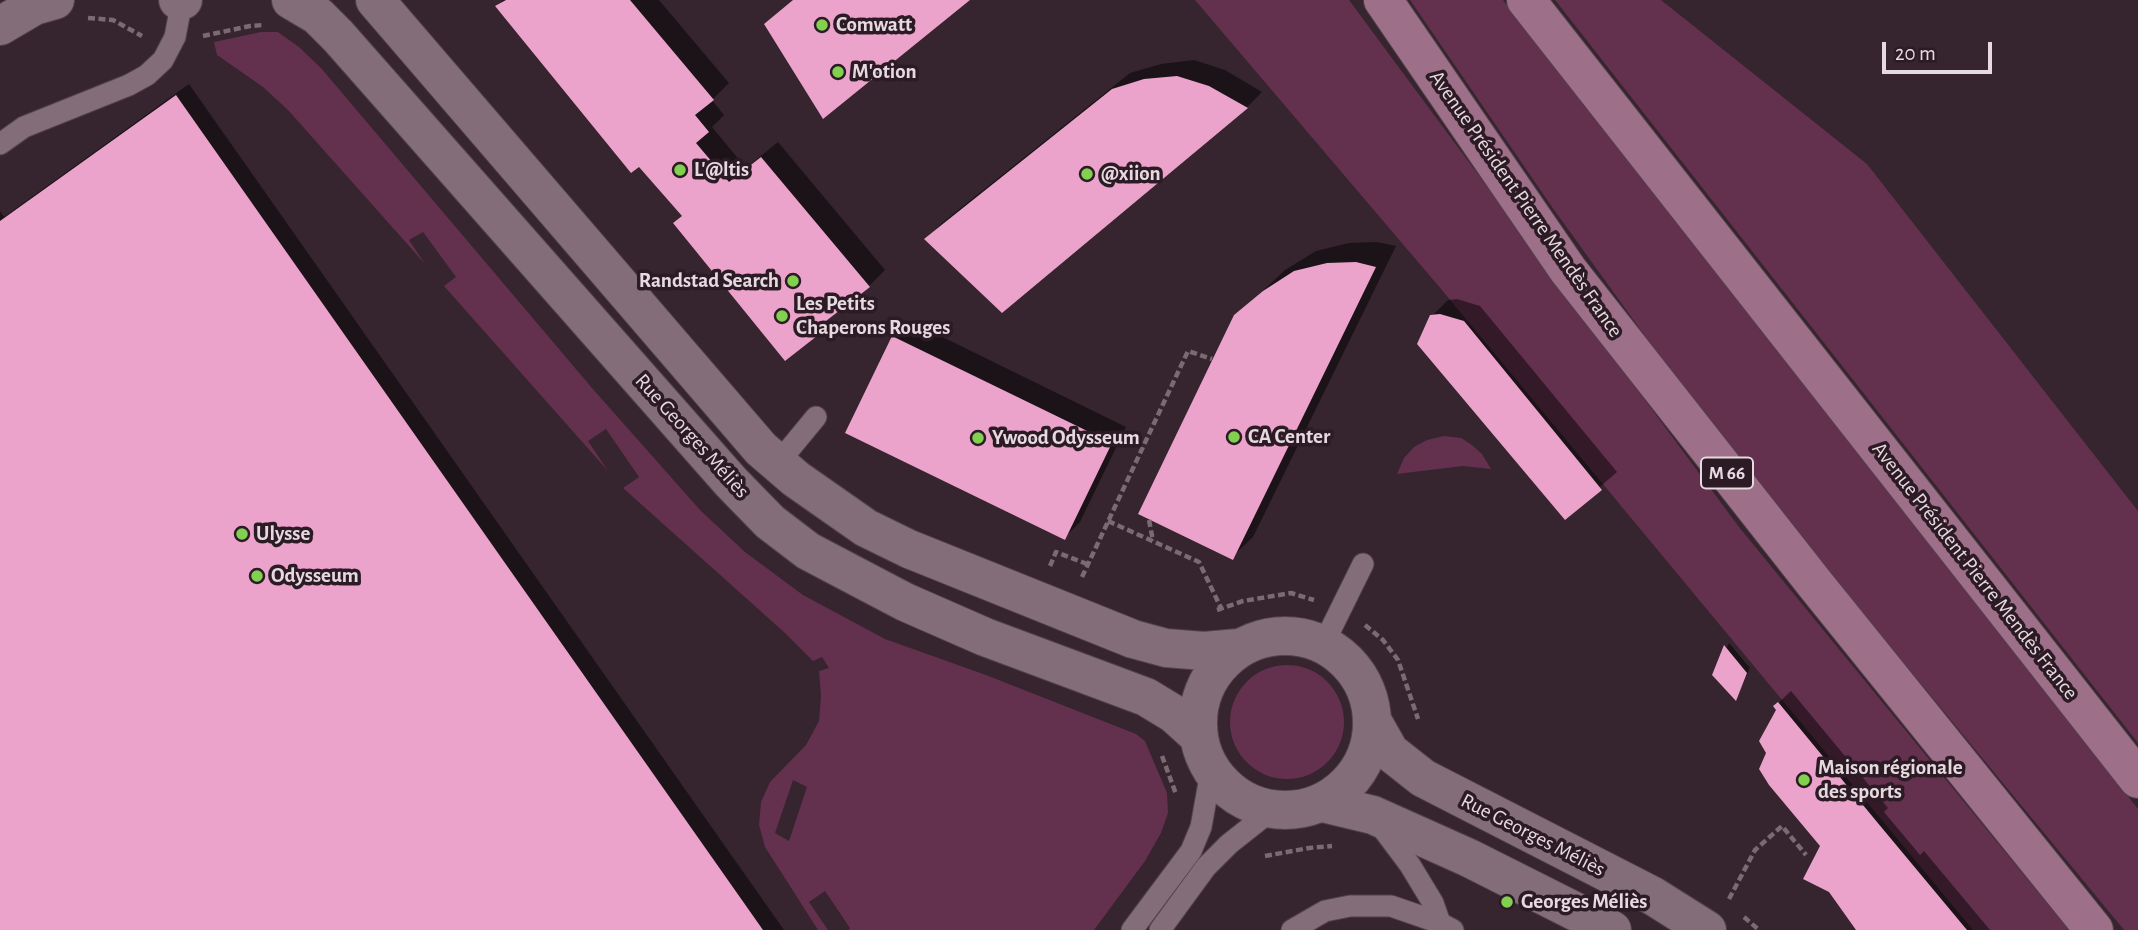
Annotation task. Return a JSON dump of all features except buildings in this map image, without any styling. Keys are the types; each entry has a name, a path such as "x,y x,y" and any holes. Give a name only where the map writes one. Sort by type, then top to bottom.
{"main road":[{"name":"Avenue Président Pierre Mendès France","path":"1383,0 1568,270 1815,584 2094,930"},
{"name":"Avenue Président Pierre Mendès France","path":"1525,0 2138,779"}],"street":[{"name":"Rue Georges Méliès","path":"291,0 318,16 338,36 731,482 770,522 808,551 883,591 985,638 1146,697 1174,714 1195,733"},
{"name":"Rue Georges Méliès","path":"375,0 761,449 834,507 866,528 909,549 1133,639 1166,648 1204,651 1238,648"},
{"path":"0,26 42,2"},
{"path":"1273,635 1310,638 1343,656 1365,686 1373,723 1367,755 1349,783 1323,803 1298,810 1272,810 1249,803 1227,790 1211,771 1195,733 1201,696 1215,668 1238,648 1273,635"},
{"name":"Rue Georges Méliès","path":"1373,723 1391,752 1423,778 1653,896 1724,915"},
{"path":"1323,803 1373,815 1469,858 1589,926"}],"lane":[{"path":"0,144 24,127 129,85 147,75 163,60 175,37 181,0"},
{"path":"778,463 816,417"},
{"path":"1323,645 1363,564"},
{"path":"1132,930 1191,851 1201,827 1211,771"},
{"path":"1160,930 1206,867 1229,844 1272,810"},
{"path":"1373,815 1409,864 1446,926"},
{"path":"1292,930 1325,911 1350,906 1391,906 1446,926"},
{"path":"1325,930 1350,906"}],"path":[{"path":"1081,579 1188,351 1212,359"},
{"path":"1149,520 1153,541"},
{"path":"1108,521 1199,562 1221,608"},
{"path":"1051,566 1056,552 1087,564"},
{"path":"1038,562 1061,570"},
{"path":"1071,574 1092,583"},
{"path":"1213,611 1243,601 1291,593 1341,608 1374,632 1398,660 1418,720"},
{"path":"1759,930 1724,915 1755,850 1782,826 1806,855"},
{"path":"1229,844 1243,853 1250,863 1269,853 1333,846 1344,849"}],"shaded area":[{"path":"1195,0 1349,0 1739,527 2069,930 1973,930 1441,289"},
{"path":"1410,0 1503,0 1907,512 2138,809 2138,930 2124,930 1720,440 1552,207"},
{"path":"1555,0 1661,0 1867,164 2138,511 2138,743"},
{"path":"261,32 278,32 321,68 592,388 701,511 745,552 803,595 885,639 986,675 1136,734 1145,741 1167,793 1168,813 1161,833 1145,861 1094,930 849,930 825,891 809,902 828,930 818,930 765,847 759,825 761,802 770,782 806,745 819,721 819,671 829,668 822,657 813,661 623,488 639,477 606,429 588,441 608,471 444,286 456,277 423,232 409,240 425,264 288,110 263,87 217,55 214,42","holes":["793,780 807,787 789,841 775,833"]},
{"path":"1444,436 1461,438 1472,445 1482,454 1491,469 1463,466 1397,474 1404,458 1414,447"},
{"path":"1287,665 1309,669 1328,681 1340,700 1344,722 1340,744 1328,763 1309,775 1287,779 1265,775 1246,763 1234,744 1230,722 1234,700 1246,681 1265,669"}],"place":[{"name":"Comwatt","path":"822,25"},
{"name":"M'otion","path":"838,72"},
{"name":"L'@ltis","path":"680,170"},
{"name":"@xiion","path":"1087,174"},
{"name":"Randstad Search","path":"793,281"},
{"name":"Les Petits Chaperons Rouges","path":"782,316"},
{"name":"CA Center","path":"1234,437"},
{"name":"Ywood Odysseum","path":"978,438"},
{"name":"Ulysse","path":"242,534"},
{"name":"Odysseum","path":"257,576"},
{"name":"Maison régionale des sports","path":"1804,780"},
{"name":"Georges Méliès","path":"1507,902"}]}
